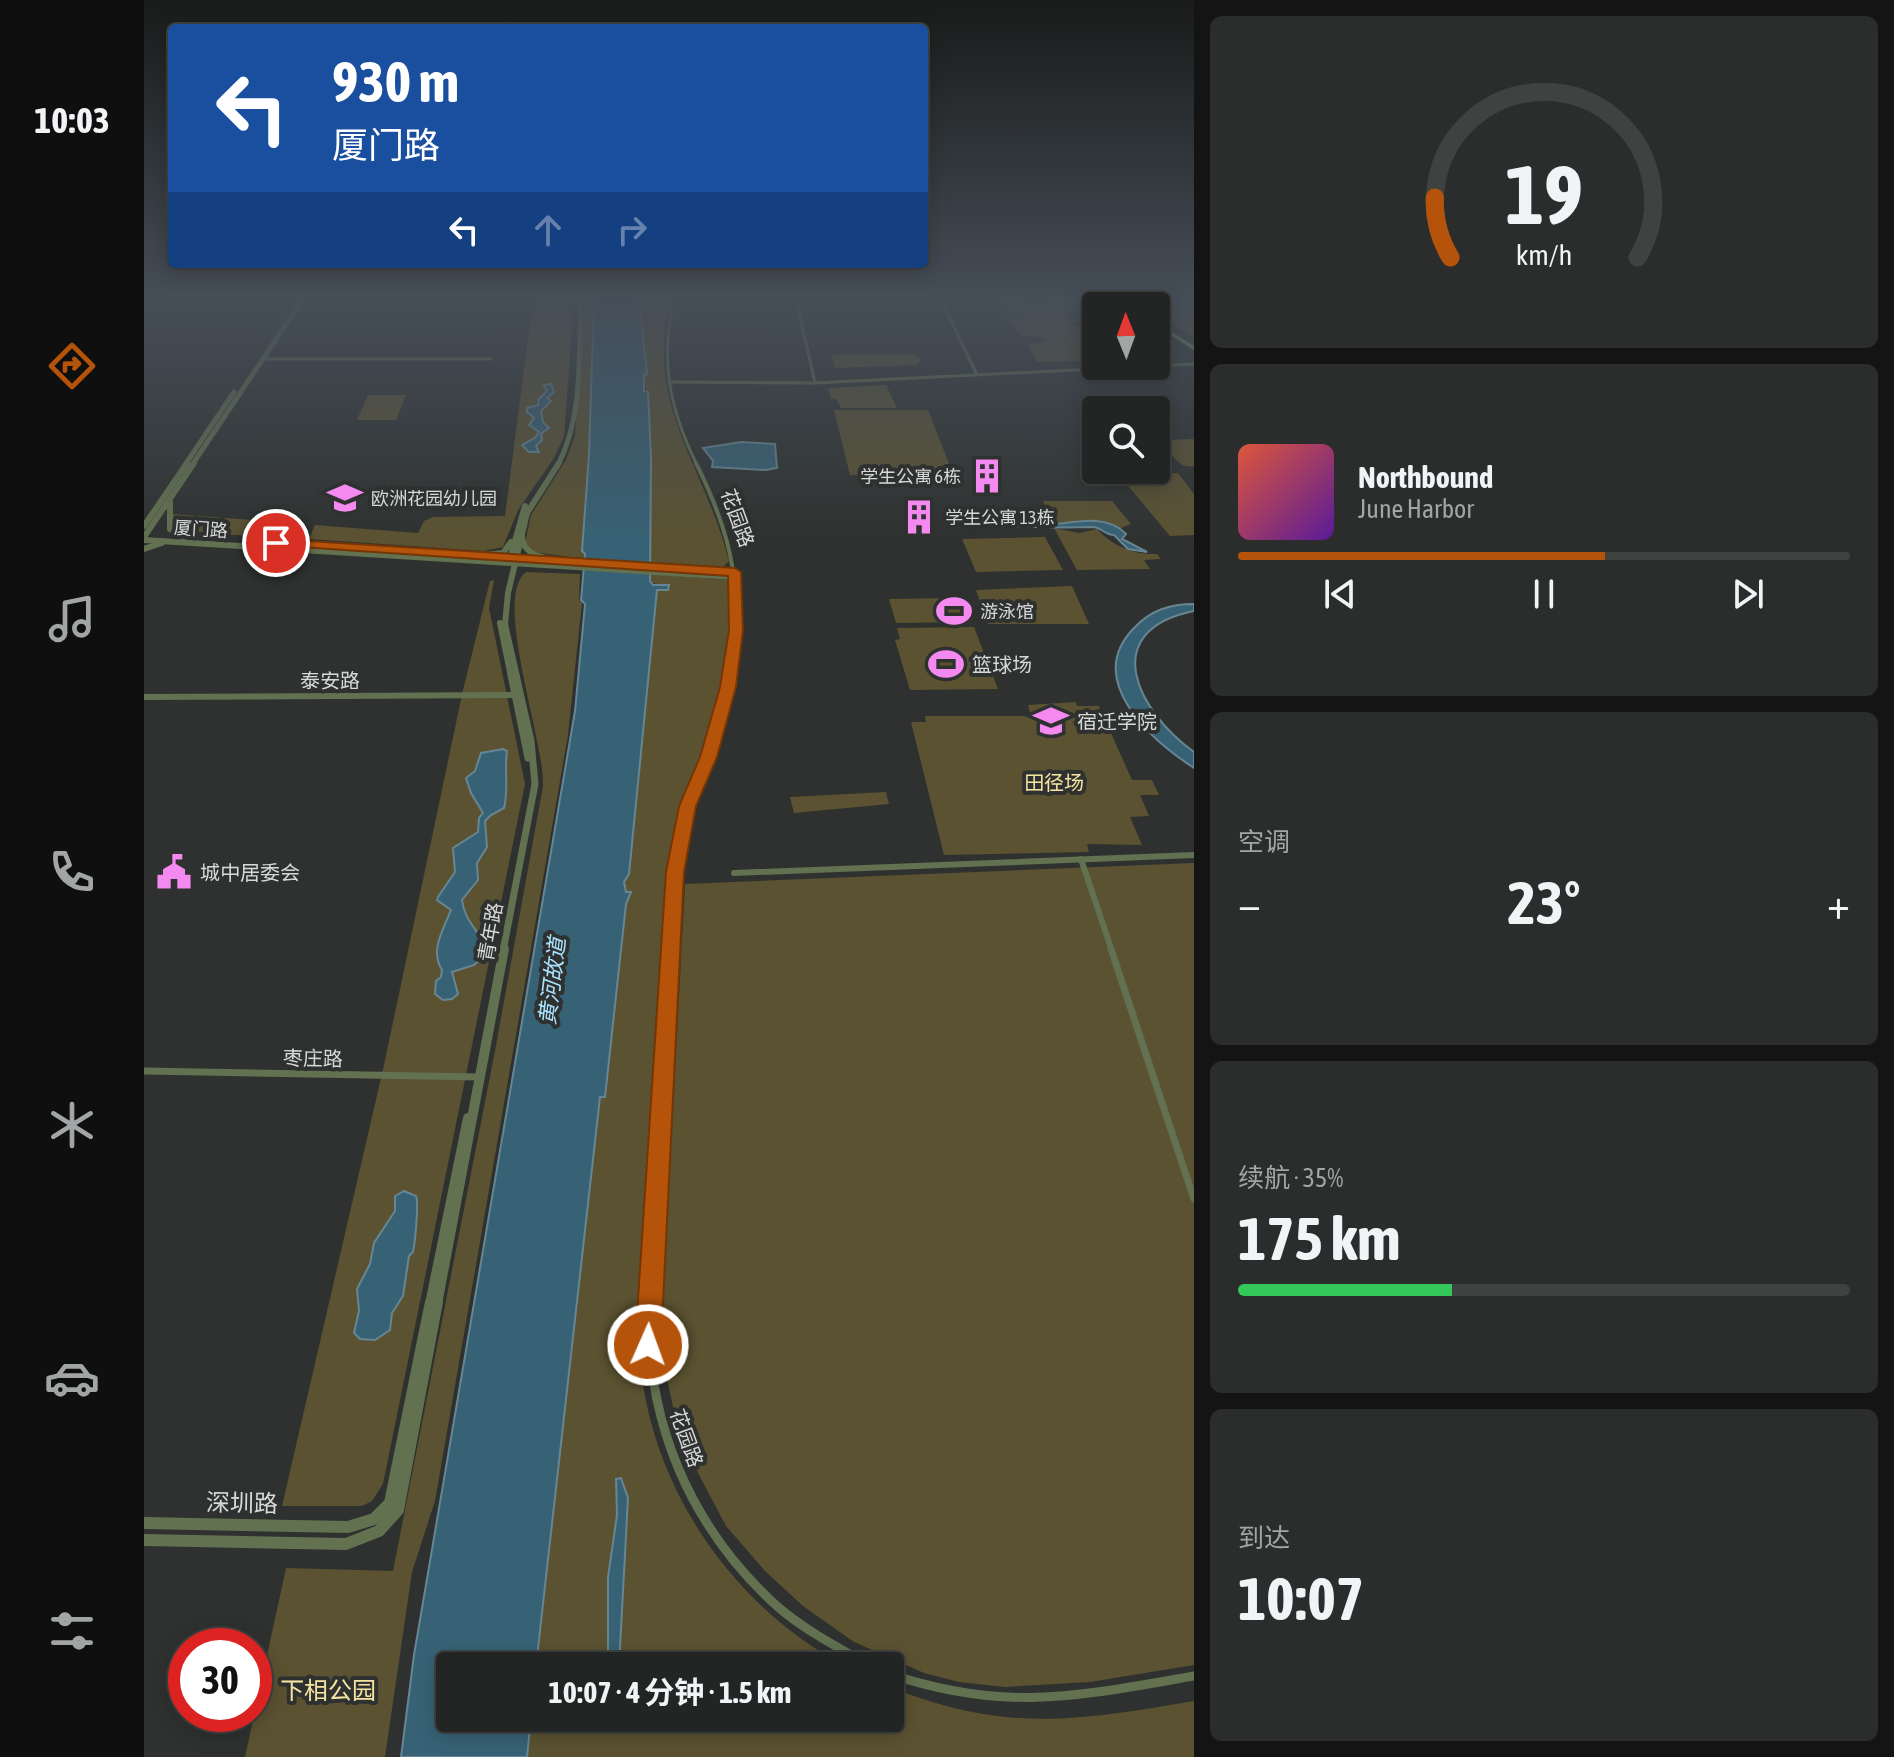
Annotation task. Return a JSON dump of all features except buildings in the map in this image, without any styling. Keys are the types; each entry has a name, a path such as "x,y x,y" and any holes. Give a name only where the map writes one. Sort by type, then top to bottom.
{"street":[{"path":"144,537 243,381"},
{"path":"144,526 248,381"},
{"name":"青年路","path":"338,1528 374,1519 390,1503 479,1077 530,783 499,613 519,529 570,442 575,419 576,381"},
{"path":"669,382 856,381"},
{"name":"花园路","path":"669,382 679,428 727,533 735,575 736,630 728,687 708,757 688,806 675,872 648,1329 651,1390 670,1454 685,1485 703,1519 743,1575 778,1610 845,1652"},
{"path":"144,517 168,496"},
{"path":"144,549 180,540 168,524 168,496"},
{"path":"469,558 506,551 519,529"},
{"path":"519,529 523,545 531,554 568,564"},
{"name":"厦门路","path":"144,537 735,575"},
{"path":"469,558 504,570 505,592"},
{"name":"厦门路","path":"512,561 550,566 568,564"},
{"path":"505,592 518,572 550,566"},
{"name":"青年路","path":"337,1545 379,1531 398,1510 535,778 523,702 505,624 505,592"},
{"name":"泰安路","path":"144,697 515,695"},
{"path":"734,873 1194,855"},
{"path":"1081,859 1194,1199"},
{"name":"枣庄路","path":"144,1071 479,1077"},
{"name":"深圳路","path":"144,1523 338,1528"},
{"name":"深圳路","path":"144,1540 337,1545"},
{"path":"904,1680 922,1687 997,1701 1075,1696 1194,1676"}],"green space":[{"path":"522,381 568,381 564,436 554,458 518,510 503,547 484,551 309,539 315,525 418,533 424,521 433,517 505,516"},
{"path":"578,381 591,381 582,550 585,559 533,552 525,543 531,515 566,460 575,436"},
{"path":"645,381 667,381 680,434 719,527 729,561 723,567 649,563 651,458"},
{"path":"886,385 897,408 841,408 836,399 831,399 828,388"},
{"path":"368,395 406,395 396,420 357,420"},
{"path":"834,410 928,410 953,474 850,475"},
{"path":"1194,439 1194,466 1188,467 1175,459 1170,452 1170,440"},
{"path":"1170,473 1178,473 1194,494 1194,535 1170,536 1127,484 1170,484"},
{"path":"1043,501 1112,501 1131,524 1121,528 1091,520 1053,525"},
{"path":"172,514 292,523 275,538 183,531 172,524"},
{"path":"1054,528 1079,533 1097,529 1124,548 1157,554 1161,559 1144,560 1150,569 1077,570"},
{"path":"1045,537 1063,570 976,572 962,539"},
{"name":"下相公园","path":"526,572 580,574 579,600 582,603 568,735 435,1501 412,1572 385,1757 245,1757 250,1732 272,1732 272,1633 286,1568 393,1571 495,1051 543,786 517,639 517,587"},
{"path":"651,574 729,580 733,642 721,704 685,806 671,874 639,1339 644,1389 656,1438 674,1485 698,1530 728,1570 763,1607 823,1652 538,1652 600,1097 605,1096 626,904 630,893 626,893 624,882 629,873 657,589 668,590 668,585 651,583"},
{"path":"494,580 489,608 525,784 383,1484 372,1501 362,1506 282,1506 384,1065 463,690 490,581"},
{"path":"1072,586 1089,624 988,624 976,590"},
{"path":"949,598 959,604 965,622 896,623 889,599"},
{"name":"篮球场","path":"974,627 998,689 910,690 895,640 900,639 897,628"},
{"name":"田径场","path":"1076,702 1077,706 1099,706 1132,780 1152,780 1159,795 1140,795 1149,816 1130,817 1142,845 1087,844 1089,852 944,855 911,722 926,722 925,716 1031,716 1028,705"},
{"path":"886,792 889,804 794,813 790,797"},
{"path":"1194,863 1194,1665 1090,1682 1005,1687 959,1682 924,1673 904,1664 904,1652 877,1652 854,1642 803,1606 765,1571 726,1526 680,1439 664,1365 663,1293 685,884"},
{"path":"904,1692 969,1711 1041,1719 1113,1714 1194,1701 1194,1757 527,1757 530,1732 904,1732"}],"water":[{"name":"黄河故道","path":"591,381 644,381 644,391 648,392 651,458 650,581 653,585 669,585 668,590 657,590 629,874 624,882 626,892 631,892 626,904 605,1097 600,1097 538,1652 436,1652 436,1732 530,1732 527,1757 401,1757 414,1655 575,711 585,604 581,600 585,554 582,551"},
{"path":"551,384 554,392 547,398 551,401 541,411 543,422 549,428 541,434 542,440 536,446 539,452 529,452 522,445 539,432 529,425 534,418 527,408 538,405 539,399 547,391 544,385"},
{"path":"741,442 775,444 777,468 712,467 713,461 703,448"},
{"path":"979,519 1011,519 1035,526 1083,521 1107,523 1126,534 1122,539 1147,552 1128,549 1114,535 1095,527 1038,527 998,525 977,522"},
{"path":"1194,604 1194,611 1164,621 1145,636 1136,654 1136,674 1157,716 1194,752 1194,768 1159,742 1143,725 1119,688 1116,668 1120,648 1140,622 1161,609"},
{"path":"507,751 504,808 485,821 487,847 477,863 478,880 462,900 486,954 474,965 452,972 458,994 452,999 443,1000 435,994 436,981 441,977 442,970 437,948 451,910 437,900 455,872 453,848 478,832 479,818 483,813 466,778 475,771 481,753"},
{"path":"404,1191 416,1196 417,1206 414,1247 409,1256 403,1296 392,1313 390,1330 375,1340 360,1339 354,1333 359,1311 357,1289 370,1264 374,1243 395,1211 395,1196"},
{"path":"621,1478 628,1498 620,1652 608,1652 608,1577 617,1515 616,1479"}],"place":[{"name":"学生公寓 6栋","path":"987,476"},
{"name":"欧洲花园幼儿园","path":"345,498"},
{"name":"学生公寓 13栋","path":"919,517"},
{"name":"游泳馆","path":"954,611"},
{"name":"篮球场","path":"946,664"},
{"name":"宿迁学院","path":"1051,721"},
{"name":"城中居委会","path":"174,872"}],"route":[{"path":"276,543 735,572 736,630 728,687 708,757 688,806 675,872 648,1345"}]}
